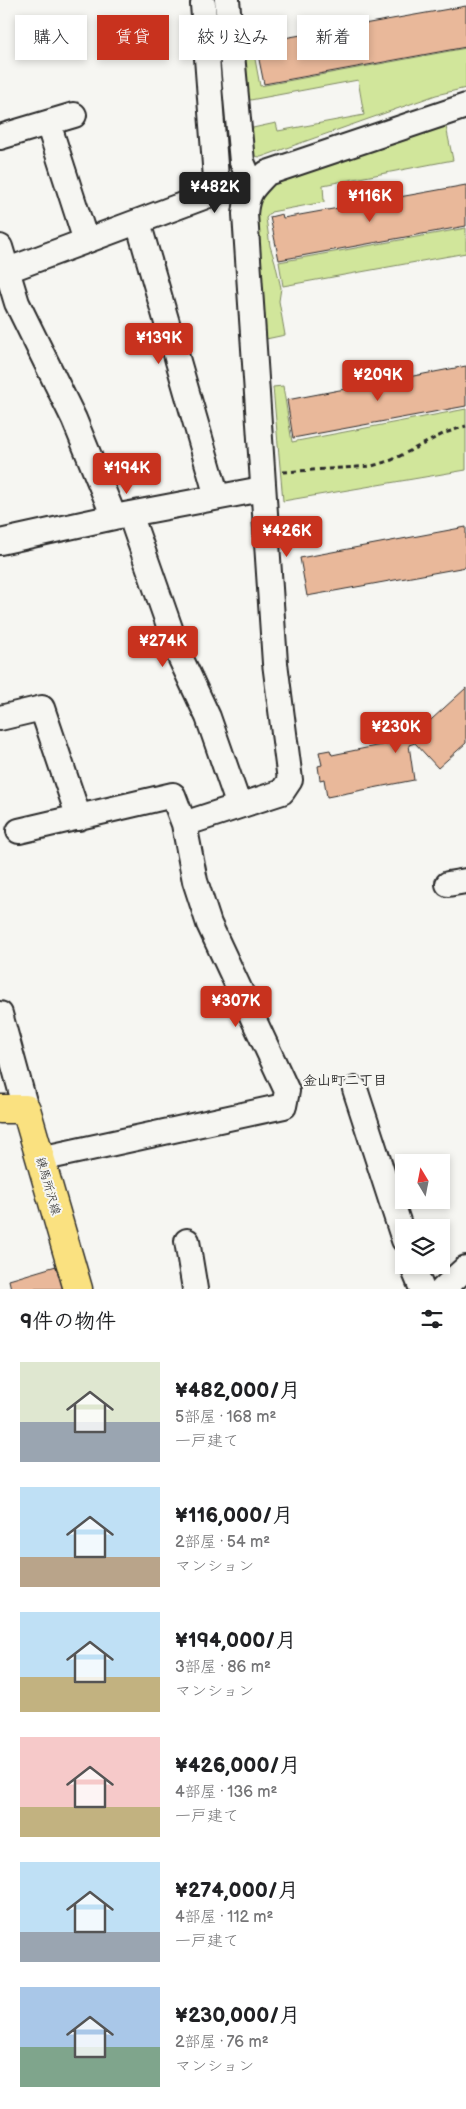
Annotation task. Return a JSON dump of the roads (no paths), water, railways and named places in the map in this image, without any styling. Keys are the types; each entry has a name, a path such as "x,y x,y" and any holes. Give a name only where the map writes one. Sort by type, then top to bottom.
{"main road":[{"name":"練馬所沢線","path":"13,1109 40,1158 78,1289"}],"street":[{"path":"227,0 242,162 253,186"},
{"path":"3,272 217,192 203,4"},
{"path":"184,824 282,792 290,780 275,663 262,489 245,214 247,198 253,186 267,173 466,106"},
{"path":"0,137 74,115"},
{"path":"48,123 86,241"},
{"path":"138,222 217,497"},
{"path":"0,247 3,272 122,516 180,657 208,717 238,806"},
{"path":"0,542 262,489"},
{"path":"0,718 42,708 79,818"},
{"path":"20,831 173,795 184,824 195,881 209,924 287,1091 284,1106 40,1158"},
{"path":"0,1014 13,1109"},
{"path":"355,1089 397,1219"},
{"path":"188,1241 195,1289"},
{"path":"444,1289 466,1268"},
{"path":"416,1274 422,1289"}],"district":[{"name":"金山町二丁目","path":"345,1080"}]}
